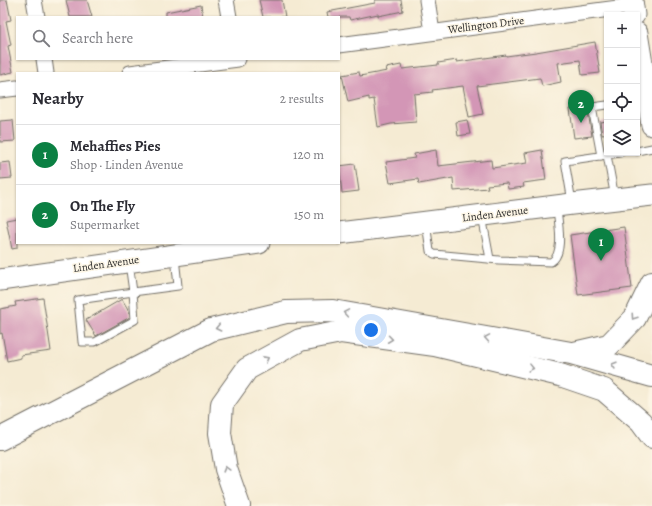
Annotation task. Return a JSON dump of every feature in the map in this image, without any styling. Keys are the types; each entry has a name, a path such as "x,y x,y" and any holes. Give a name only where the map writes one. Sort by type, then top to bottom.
{"highway":[{"path":"571,354 610,345 635,318 652,283"},
{"path":"0,440 211,330 286,312 333,310 571,354 652,376"},
{"path":"239,506 226,469 220,433 222,404 247,369 300,340 341,332 435,345 560,375 604,390 641,422 652,437"}],"main road":[{"path":"640,44 649,79 646,101 652,125"},
{"name":"Linden Avenue","path":"340,233 652,195"},
{"name":"Linden Avenue","path":"0,280 251,244"}],"street":[{"path":"34,0 37,16"},
{"path":"226,0 229,16"},
{"path":"427,0 432,32"},
{"name":"Wellington Drive","path":"340,45 633,7"},
{"path":"44,60 46,72"},
{"path":"138,72 229,60"},
{"path":"237,60 238,72"},
{"path":"0,90 16,88"}],"lane":[{"path":"426,222 430,251 434,254 490,259 551,262 555,260 558,255 559,231 564,205 565,161 604,155 592,107 604,105"},
{"path":"640,150 652,148"},
{"path":"604,156 615,199"},
{"path":"482,216 490,259"},
{"path":"129,261 133,292 135,320 95,342 82,342 78,300 133,292 178,286 175,254"}],"building":[{"path":"0,0 7,0 11,20 6,21 11,45 8,46 13,72 0,75"},
{"path":"66,0 87,0 92,16 70,16"},
{"path":"259,0 282,0 285,16 263,16"},
{"path":"375,0 401,0 403,11 378,16 378,14 350,20 349,17 328,16 327,12 375,3"},
{"path":"201,5 203,16 166,16 166,12"},
{"path":"595,42 600,73 582,75 580,60 558,63 561,82 542,86 540,78 477,86 483,114 469,117 463,86 414,94 416,122 391,124 378,127 374,99 369,100 369,97 348,102 342,75 359,72 360,76 387,71 386,68 401,65 402,69 438,65 438,63 457,60 457,62 506,56"},
{"path":"587,107 592,136 574,138 570,109"},
{"path":"13,120 15,141 0,142 0,121"},
{"path":"467,120 470,134 458,136 456,122"},
{"path":"604,121 604,135 602,135 600,122"},
{"path":"436,150 438,166 491,160 492,168 527,163 525,153 542,150 546,180 523,183 524,187 508,189 507,183 487,185 488,188 454,191 453,178 419,184 418,179 390,183 386,162 415,158 414,154"},
{"path":"10,162 12,178 0,179 0,163"},
{"path":"355,164 359,191 342,193 340,166"},
{"path":"16,218 17,248 12,249 6,220"},
{"path":"624,227 632,288 578,295 570,235"},
{"path":"43,298 51,351 21,355 21,358 7,361 2,333 0,334 0,309 16,306 15,302"},
{"path":"122,299 129,311 130,317 96,336 86,320"}],"place":[{"name":"On The Fly","path":"581,123"},
{"name":"Mehaffies Pies","path":"601,261"}]}
